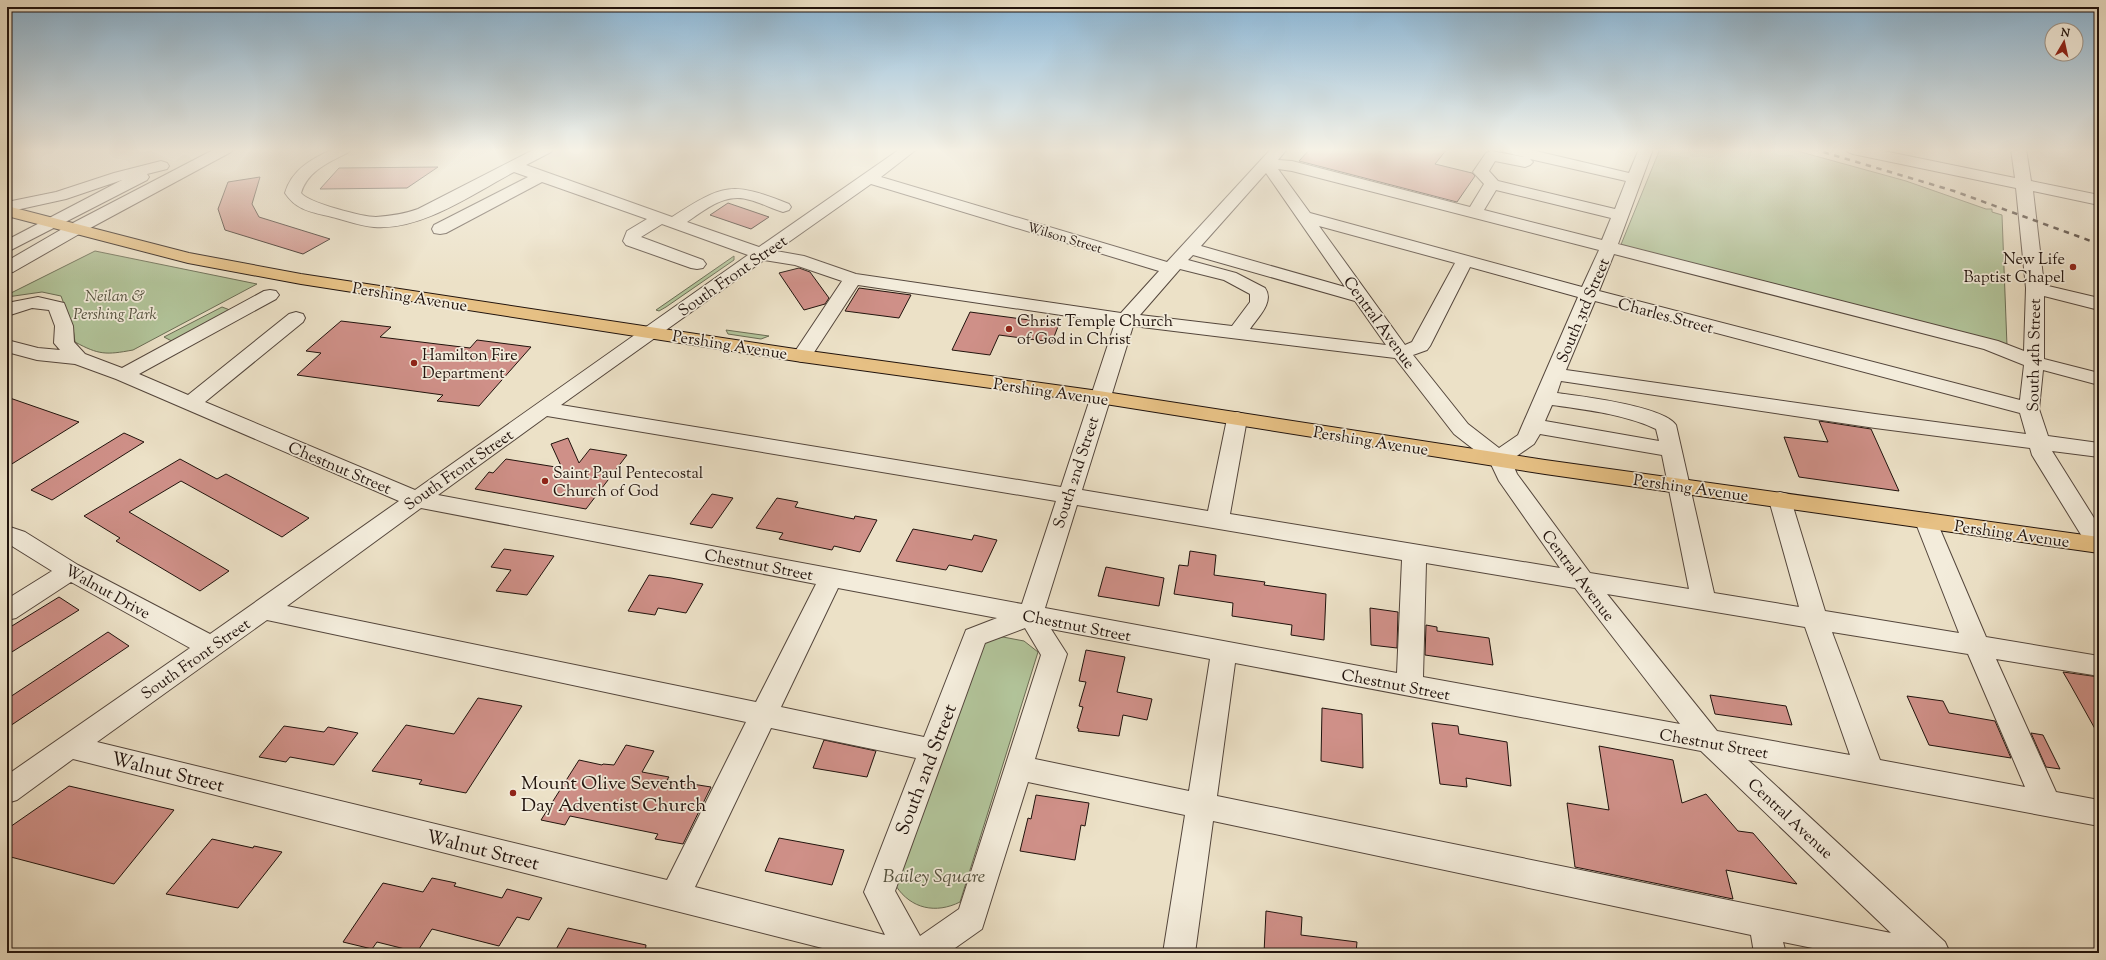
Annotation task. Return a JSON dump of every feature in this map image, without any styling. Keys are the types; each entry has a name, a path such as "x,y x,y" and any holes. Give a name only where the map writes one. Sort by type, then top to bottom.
{"main road":[{"name":"Pershing Avenue","path":"7,211 182,256 245,270 802,356 1099,397 1678,485 2099,545"}],"street":[{"path":"7,207 67,194"},
{"path":"7,247 108,194"},
{"path":"7,268 75,229 141,194"},
{"path":"294,194 299,201 312,207 374,222 406,219 424,213 460,194"},
{"path":"440,229 507,194"},
{"path":"592,194 762,254 798,260 853,279 1126,319 1402,353 1420,346 1465,260"},
{"path":"697,264 632,241 633,235 712,199 730,194"},
{"path":"746,194 783,207"},
{"name":"South Front Street","path":"7,791 263,610 416,498 543,410 650,332 846,194"},
{"name":"Wilson Street","path":"923,194 1173,266 1221,274 1243,282 1258,292 1259,302 1236,333"},
{"name":"South 2nd Street","path":"912,953 879,892 975,637 1030,616 1099,397 1126,319 1238,194"},
{"name":"Central Avenue","path":"1292,194 1305,218 1402,353 1461,429 1499,458 1507,476 1581,579 1711,743 1934,953"},
{"path":"1399,194 1991,345 2034,362 2099,379"},
{"path":"1478,207 1486,194"},
{"path":"1531,194 1620,216"},
{"name":"South 3rd Street","path":"1499,458 1527,439 1608,248 1629,194"},
{"name":"South 4th Street","path":"2025,194 2035,288 2034,362 2029,409 2043,455 2099,545"},
{"path":"2070,194 2099,200"},
{"name":"Charles Street","path":"1305,218 1588,294 2029,409"},
{"path":"1189,248 1363,298"},
{"path":"802,356 853,279"},
{"path":"2035,288 2099,304"},
{"path":"123,375 270,295"},
{"name":"Chestnut Street","path":"7,310 22,303 44,301 57,307 64,326 64,343 78,358"},
{"path":"190,404 296,318"},
{"name":"Chestnut Street","path":"7,346 37,354 78,358 123,375 416,498 1030,616 1711,743 2099,813"},
{"path":"1554,374 1648,389 2099,450"},
{"path":"1545,397 1637,414 1657,420 1666,425 1703,600"},
{"path":"543,410 1581,579 2099,666"},
{"path":"1218,520 1237,419"},
{"path":"1532,426 1671,450"},
{"path":"1780,500 1815,618 1870,772"},
{"path":"1926,521 1977,645 2048,804"},
{"name":"Walnut Drive","path":"7,534 17,538 70,571 211,647"},
{"path":"1410,686 1414,552"},
{"path":"7,610 70,571"},
{"path":"674,897 831,578"},
{"path":"263,610 932,750"},
{"path":"922,953 971,918 1054,654 1030,616"},
{"path":"1179,953 1224,652"},
{"name":"Walnut Street","path":"70,747 836,936 895,953"},
{"path":"1019,768 1911,953"},
{"path":"1764,923 1770,953"}],"green space":[{"path":"1642,194 1943,194 1986,209 1992,209 1992,212 2002,215 2007,346 1620,247"},
{"name":"Neilan & Pershing Park","path":"95,251 257,284 133,350 116,353 97,352 75,342 73,328 61,296 42,292 7,297 7,295"},
{"path":"734,256 734,260 666,307 659,311 656,310"},
{"path":"222,307 243,315 183,347 164,337"},
{"path":"726,330 769,336 761,339 728,334"},
{"name":"Bailey Square","path":"1003,637 1024,641 1038,652 960,902 942,908 925,907 909,900 896,886 982,642"}],"building":[{"path":"224,194 255,194 252,204 259,217 330,239 303,254 225,230 218,209"},
{"path":"1425,194 1463,194 1457,202"},
{"path":"728,203 769,217 751,229 710,215"},
{"path":"799,268 810,272 829,298 825,304 804,310 779,273"},
{"path":"859,288 911,295 899,318 845,311"},
{"name":"Christ Temple Church of God in Christ","path":"970,312 1059,324 1052,342 999,335 990,355 952,350"},
{"name":"Hamilton Fire Department","path":"341,321 391,327 380,337 470,348 477,340 531,347 479,406 437,401 443,395 297,375 321,353 306,351"},
{"path":"7,397 79,422 7,467"},
{"path":"1819,421 1871,429 1899,491 1799,477 1784,437 1828,442"},
{"path":"124,433 144,442 52,500 31,490"},
{"name":"Saint Paul Pentecostal Church of God","path":"568,438 579,463 590,449 627,455 586,509 475,489 489,472 493,473 506,459 562,468 551,444"},
{"path":"180,459 217,479 226,474 309,518 282,537 181,481 129,512 229,571 200,591 116,541 120,538 84,516"},
{"path":"712,494 733,498 712,528 690,524"},
{"path":"777,498 798,502 795,507 854,519 855,516 877,520 860,552 834,546 832,550 779,539 783,533 756,528"},
{"path":"913,529 972,540 974,535 997,540 982,572 949,565 946,570 896,561"},
{"path":"504,549 554,556 527,595 496,591 511,570 491,567"},
{"path":"1190,551 1216,555 1214,575 1265,582 1264,585 1326,594 1324,640 1291,635 1292,625 1232,616 1233,603 1174,594 1179,565 1188,566"},
{"path":"1106,567 1164,578 1159,606 1098,596"},
{"path":"649,575 703,584 686,613 658,608 655,615 628,611"},
{"path":"59,597 79,610 7,655 7,629"},
{"path":"1370,608 1398,612 1397,648 1371,645"},
{"path":"1426,625 1437,627 1437,631 1489,638 1493,665 1425,655"},
{"path":"108,632 129,646 7,728 7,699"},
{"path":"1086,650 1125,657 1117,692 1152,699 1147,720 1123,715 1119,736 1078,731 1079,729 1077,728 1083,707 1079,706 1086,682 1079,681"},
{"path":"2063,672 2099,677 2099,736 2070,684"},
{"path":"1710,695 1786,706 1792,725 1715,714"},
{"path":"1907,696 1943,701 1949,713 1995,721 2011,758 1929,745"},
{"path":"478,698 522,706 466,793 419,784 422,780 372,771 406,725 454,734"},
{"path":"1322,708 1362,714 1363,768 1321,761"},
{"path":"1432,723 1458,726 1459,734 1507,742 1511,786 1466,778 1467,787 1440,784"},
{"path":"284,726 324,732 328,727 358,733 334,765 290,757 286,762 259,757"},
{"path":"2031,733 2043,735 2060,769 2046,767"},
{"path":"824,740 876,751 867,777 813,768"},
{"path":"626,745 654,751 642,772 669,777 667,780 711,787 683,844 655,839 658,834 570,816 565,825 541,820 579,760 602,765 614,765"},
{"path":"1599,746 1673,760 1682,803 1706,794 1738,831 1753,833 1797,884 1726,870 1733,899 1575,867 1567,803 1609,810"},
{"path":"69,786 174,810 114,884 7,856 7,829"},
{"path":"1036,795 1089,803 1085,826 1081,825 1075,860 1020,851 1028,818 1031,819"},
{"path":"779,838 844,850 832,885 765,871"},
{"path":"212,839 253,848 254,846 282,852 238,908 166,894"},
{"path":"432,878 456,883 454,886 502,898 507,889 542,898 529,920 517,917 499,946 432,929 417,952 377,942 372,949 343,942 383,883 423,892"},
{"path":"1266,911 1302,917 1301,935 1357,942 1356,953 1264,953"},
{"path":"568,928 646,945 645,953 554,953"}],"railway":[{"path":"1962,194 2099,244"}],"place":[{"name":"New Life Baptist Chapel","path":"2073,267"},
{"name":"Christ Temple Church of God in Christ","path":"1009,329"},
{"name":"Hamilton Fire Department","path":"414,363"},
{"name":"Saint Paul Pentecostal Church of God","path":"545,481"},
{"name":"Mount Olive Seventh Day Adventist Church","path":"513,793"}]}
